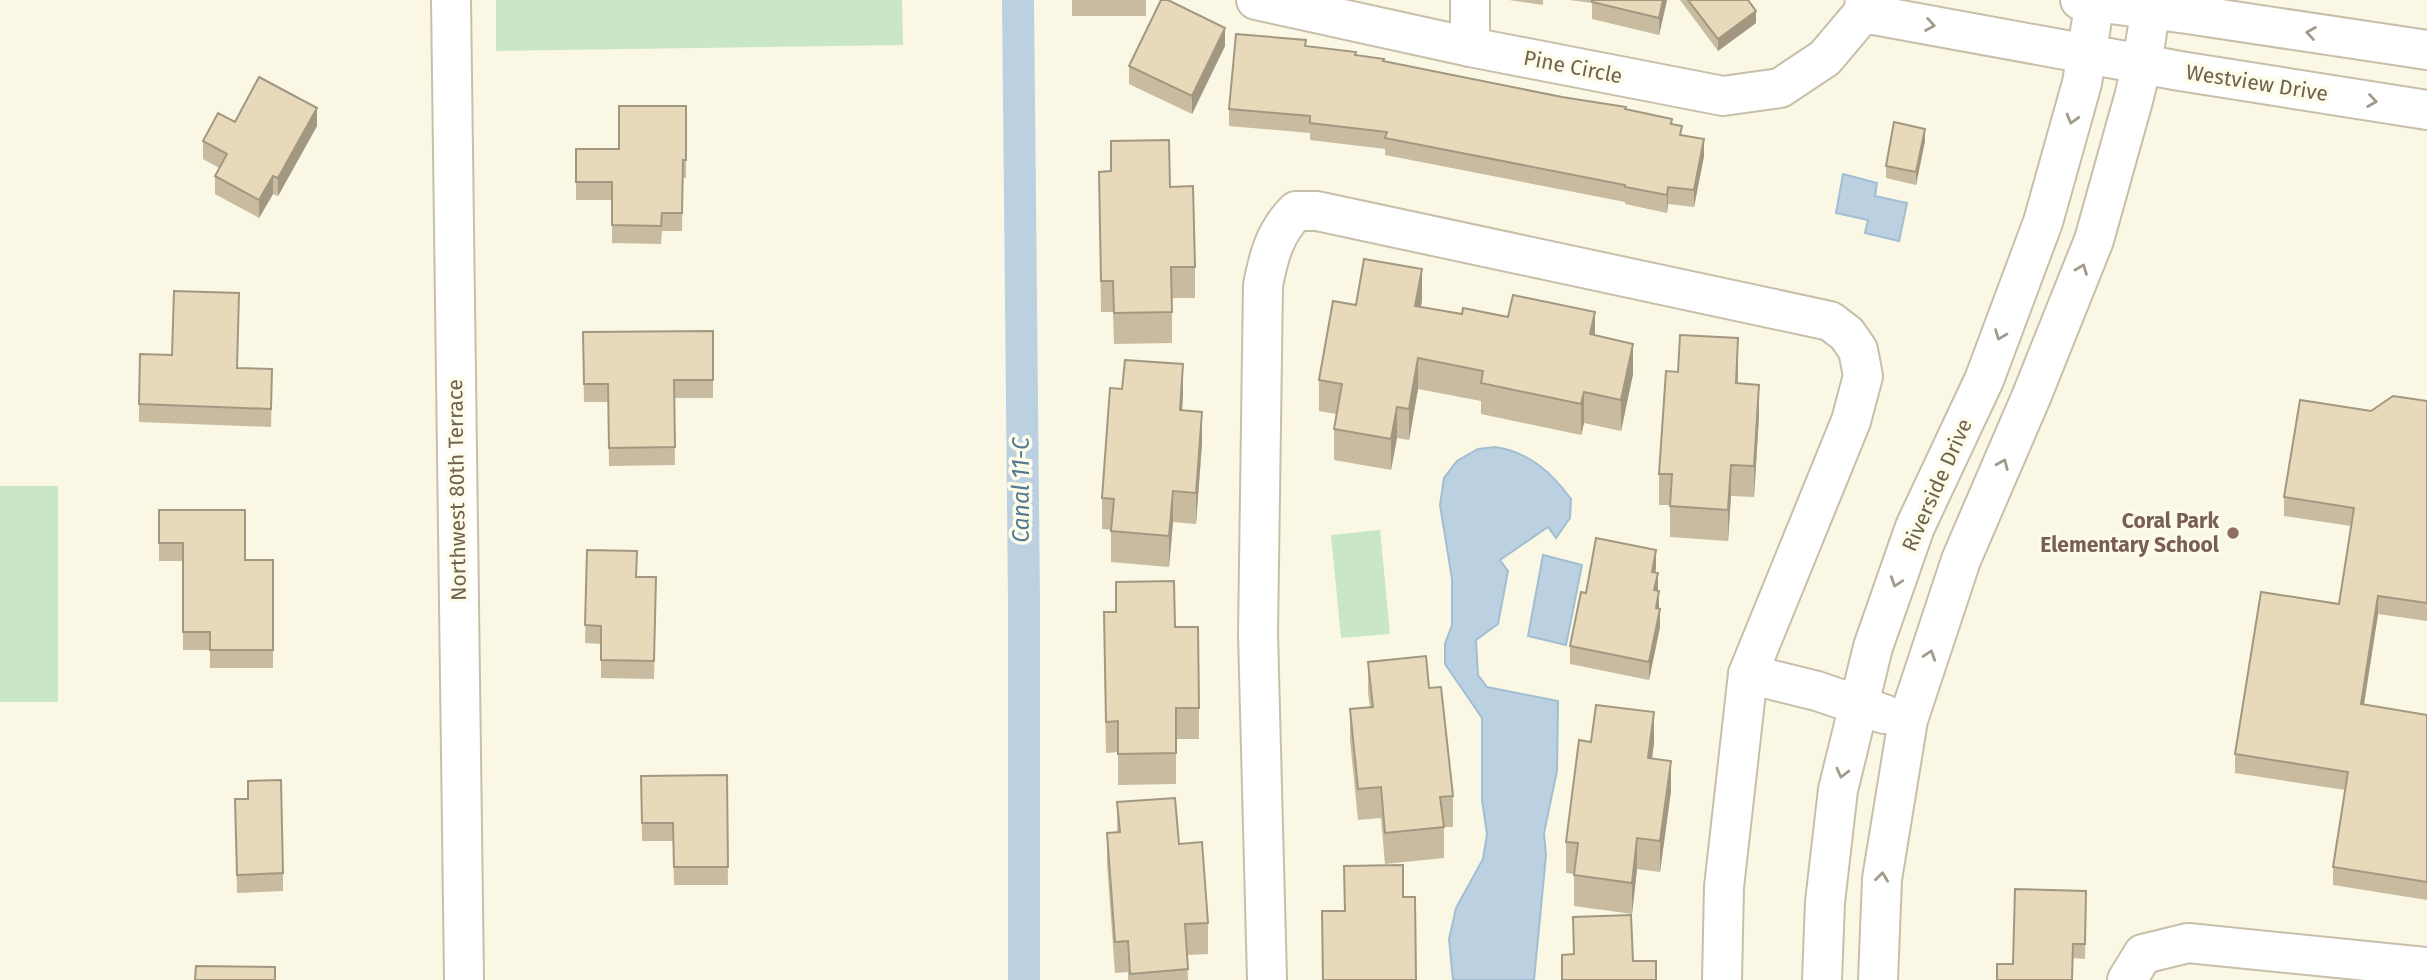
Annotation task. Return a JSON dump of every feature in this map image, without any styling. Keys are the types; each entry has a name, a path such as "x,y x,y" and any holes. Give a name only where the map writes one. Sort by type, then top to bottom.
{"street":[{"name":"Northwest 80th Terrace","path":"451,0 464,980"},
{"name":"Pine Circle","path":"1256,0 1469,47 1723,96 1780,88 1825,58 1864,7 2088,53"},
{"path":"1469,0 1469,47"},
{"path":"2090,1 2151,5 2427,50"},
{"name":"Riverside Drive","path":"1822,980 1825,902 1838,790 1873,647 1915,527 1984,380 2043,222 2082,83 2088,53 2090,1"},
{"path":"1878,980 1882,878 1908,720 1961,560 2032,395 2094,240 2142,64 2151,5"},
{"name":"Westview Drive","path":"2088,53 2427,110"},
{"path":"1267,980 1258,634 1263,285 1269,252 1282,225 1296,211 1317,211 1830,321 1847,334 1858,349 1863,376 1851,421 1748,674 1724,887 1722,980"},
{"path":"1748,674 1817,691 1859,707 1908,720"},
{"path":"2127,980 2143,954 2188,943 2427,967"}],"green space":[{"path":"496,0 902,0 903,45 496,51"},
{"path":"0,486 58,486 58,702 0,702"},
{"path":"1380,530 1390,634 1341,638 1331,535"}],"water":[{"path":"1843,174 1877,183 1875,196 1907,203 1899,241 1865,233 1868,220 1836,213"},
{"path":"1495,447 1518,453 1538,465 1571,499 1570,518 1556,538 1548,527 1500,560 1508,571 1498,624 1476,640 1478,675 1487,687 1558,701 1557,771 1544,833 1546,855 1534,980 1453,980 1449,939 1456,908 1483,859 1487,834 1482,800 1482,718 1445,664 1445,644 1452,625 1452,579 1440,505 1444,478 1457,461 1478,449"},
{"path":"1543,555 1582,565 1566,645 1528,636"}],"building":[{"path":"1161,0 1168,0 1225,28 1192,96 1129,66"},
{"path":"1592,0 1663,0 1659,18"},
{"path":"1688,0 1748,0 1756,11 1718,39"},
{"path":"1236,34 1306,40 1305,46 1356,52 1355,55 1384,59 1383,61 1626,107 1625,109 1672,119 1671,124 1682,126 1680,135 1704,139 1694,190 1668,187 1667,195 1385,138 1387,132 1310,123 1310,116 1229,109"},
{"path":"259,77 317,108 278,178 273,176 259,200 215,176 227,154 203,141 218,113 235,122"},
{"path":"619,106 686,106 682,213 662,213 661,226 612,225 612,182 576,182 576,149 619,149"},
{"path":"1894,122 1925,129 1916,172 1886,166"},
{"path":"1169,140 1170,187 1193,186 1195,267 1171,267 1172,312 1114,313 1113,281 1101,281 1099,172 1111,171 1111,141"},
{"path":"1364,259 1422,269 1415,306 1462,314 1463,308 1508,317 1513,295 1595,312 1590,334 1633,344 1621,400 1584,392 1581,404 1481,383 1483,371 1418,358 1409,409 1397,407 1391,439 1334,429 1342,384 1319,380 1333,301 1356,305"},
{"path":"174,291 239,293 237,368 272,369 271,409 139,404 140,354 172,355"},
{"path":"713,331 713,380 674,380 675,447 609,448 608,384 584,384 583,332"},
{"path":"1680,335 1738,338 1736,383 1759,385 1754,466 1731,465 1728,510 1670,506 1672,474 1659,474 1666,371 1678,372"},
{"path":"1125,360 1183,364 1180,410 1202,412 1196,493 1173,491 1169,536 1111,531 1114,499 1102,498 1110,388 1122,389"},
{"path":"2393,396 2427,401 2427,603 2378,596 2361,704 2427,715 2427,882 2333,867 2348,772 2235,754 2261,592 2339,604 2354,508 2284,497 2300,400 2371,411"},
{"path":"159,510 245,510 245,560 273,560 273,650 210,650 210,632 183,632 183,543 159,543"},
{"path":"1596,538 1656,550 1652,572 1658,573 1654,590 1659,591 1656,608 1660,609 1649,662 1570,646 1581,592 1586,593"},
{"path":"587,550 637,551 636,577 656,577 654,661 601,660 601,626 585,625"},
{"path":"1174,581 1175,627 1198,627 1199,708 1176,708 1176,753 1118,754 1118,721 1106,722 1104,612 1116,612 1116,582"},
{"path":"1426,656 1429,688 1441,687 1453,796 1440,797 1444,827 1385,833 1381,787 1358,789 1350,709 1373,707 1368,662"},
{"path":"1596,705 1654,712 1648,758 1671,761 1660,841 1637,838 1632,883 1574,875 1578,843 1566,842 1579,740 1591,742"},
{"path":"727,775 728,867 674,867 673,823 642,823 641,776"},
{"path":"281,780 283,873 237,875 235,799 248,799 248,781"},
{"path":"1175,798 1179,844 1202,842 1208,923 1185,924 1188,969 1130,974 1128,941 1115,942 1107,833 1120,832 1117,802"},
{"path":"1403,865 1403,897 1415,897 1416,980 1323,980 1322,911 1345,911 1344,866"},
{"path":"2015,889 2086,891 2085,944 2073,944 2072,980 1997,980 1997,964 2013,964"},
{"path":"1631,915 1633,961 1656,961 1656,980 1562,980 1562,955 1574,954 1573,917"},
{"path":"196,966 275,967 275,980 195,980"}],"waterway":[{"name":"Canal 11-C","path":"1018,0 1024,602 1024,980"}],"place":[{"name":"Coral Park Elementary School","path":"2233,533"}]}
